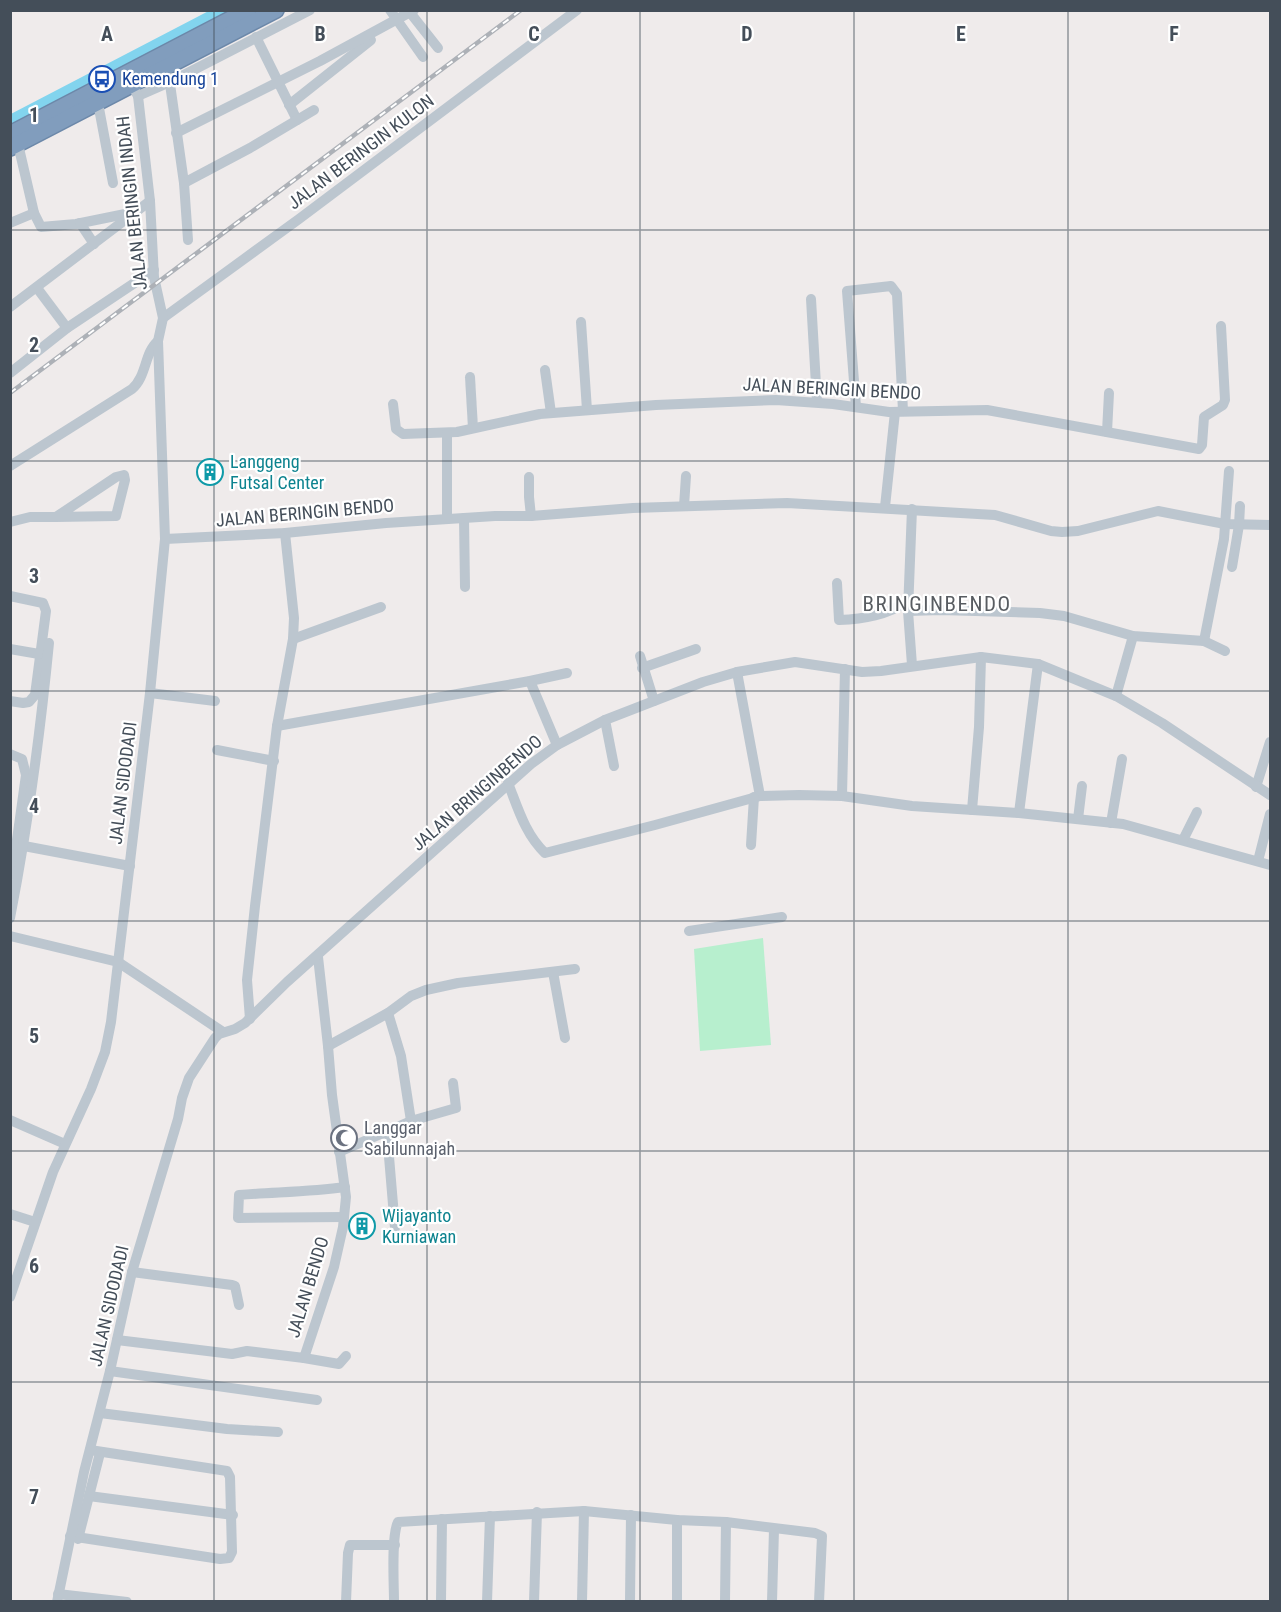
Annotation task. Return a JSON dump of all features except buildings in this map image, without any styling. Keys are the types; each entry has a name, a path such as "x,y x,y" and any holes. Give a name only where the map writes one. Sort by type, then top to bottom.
{"highway":[{"path":"13,142 248,10"},
{"path":"13,142 98,103 135,91 168,75 276,10"}],"street":[{"path":"188,240 184,183 168,75 256,37 310,10"},
{"path":"390,10 395,22 423,57"},
{"name":"JALAN BERINGIN KULON","path":"163,318 300,219 577,10"},
{"path":"289,105 411,11 438,48"},
{"path":"176,134 395,22"},
{"path":"256,37 297,120"},
{"name":"JALAN BERINGIN INDAH","path":"135,91 150,201 154,270 163,318"},
{"path":"98,103 113,183"},
{"path":"184,183 314,110"},
{"path":"13,142 34,213 38,224 44,228 135,212"},
{"path":"10,307 150,201"},
{"path":"10,223 34,213"},
{"path":"80,223 94,244"},
{"path":"10,373 67,328 154,270"},
{"path":"856,407 847,291 891,286 897,294 899,411 885,507"},
{"path":"37,288 67,328"},
{"path":"811,298 817,402"},
{"path":"163,318 158,341 165,538"},
{"path":"581,322 587,410"},
{"name":"JALAN BERINGIN BENDO","path":"393,404 396,429 403,434 447,434 551,413 776,400 899,411 987,410 1196,449 1201,448 1204,417 1223,405 1225,400 1221,326"},
{"path":"10,466 132,389 141,380 153,345 158,341"},
{"path":"545,370 551,413"},
{"path":"470,377 473,428"},
{"path":"1107,432 1109,393"},
{"path":"447,434 447,519"},
{"path":"1229,471 1232,567"},
{"path":"10,522 30,517 56,517 116,516 125,480 124,475 119,475 56,517"},
{"path":"684,506 686,476"},
{"path":"530,477 531,516"},
{"name":"JALAN BERINGIN BENDO","path":"165,538 285,533 464,518 787,503 995,514 1051,531 1062,532 1078,531 1158,510 1232,525 1270,525"},
{"path":"1204,642 1224,539 1240,506"},
{"path":"912,509 908,606 912,665"},
{"path":"464,518 465,587"},
{"path":"249,1019 247,980 278,726 293,639 294,618 285,533"},
{"name":"JALAN SIDODADI","path":"10,1297 53,1172 92,1089 105,1052 111,1022 130,866 165,538"},
{"path":"837,583 839,620 879,615 908,606 941,610 1040,613 1064,616 1133,636 1204,642 1225,651"},
{"path":"10,596 34,600 46,606 33,699 23,703 10,701"},
{"path":"293,639 381,607"},
{"path":"1116,696 1133,636"},
{"path":"10,918 38,756 49,643"},
{"path":"10,649 39,654"},
{"path":"642,668 696,649"},
{"path":"640,656 654,701"},
{"path":"972,810 979,727 981,657"},
{"name":"JALAN BRINGINBENDO","path":"223,1032 235,1029 249,1019 508,783 557,745 605,720 703,682 736,672 795,662 862,672 881,671 981,657 1038,664 1116,696 1162,723 1270,795"},
{"path":"1020,813 1038,664"},
{"path":"842,796 845,669"},
{"path":"736,672 757,796 751,846"},
{"path":"278,726 567,673"},
{"path":"530,681 557,745"},
{"path":"150,693 215,701"},
{"path":"605,720 614,766"},
{"path":"1256,787 1270,742"},
{"path":"217,750 274,761"},
{"path":"10,754 22,759 25,766 25,787 16,805 10,875"},
{"path":"1111,823 1122,759"},
{"path":"508,783 525,827 545,853 757,796 842,796 912,806 1020,813 1123,824 1270,865"},
{"path":"1078,819 1082,786"},
{"path":"1183,840 1197,812"},
{"path":"1258,861 1270,814"},
{"path":"24,846 130,866"},
{"path":"689,931 782,918"},
{"path":"10,936 118,962 223,1032"},
{"name":"JALAN BENDO","path":"304,1358 334,1267 344,1217 345,1187 339,1152 318,957"},
{"path":"328,1046 388,1013 411,996 426,990 458,983 575,969"},
{"path":"553,972 565,1038"},
{"path":"388,1013 401,1056 411,1121"},
{"name":"JALAN SIDODADI","path":"58,1598 95,1451 100,1413 132,1272 189,1078 215,1038 223,1032"},
{"path":"339,1152 411,1121 456,1108 453,1083"},
{"path":"10,1120 65,1144"},
{"path":"387,1132 395,1228"},
{"path":"344,1217 238,1218 238,1195 322,1191 345,1187"},
{"path":"10,1214 35,1222"},
{"path":"132,1272 236,1286 239,1305"},
{"name":"JALAN BENDO","path":"117,1340 232,1354 248,1351 339,1364 346,1356"},
{"path":"110,1371 317,1400"},
{"path":"100,1413 226,1429 278,1432"},
{"path":"95,1451 227,1470 230,1477 233,1515 232,1552 226,1559 74,1538 89,1496 95,1451"},
{"path":"89,1496 233,1515"},
{"path":"582,1602 584,1510"},
{"path":"394,1602 396,1527 399,1522 584,1510 677,1520 726,1522 811,1532 822,1536 819,1602"},
{"path":"534,1602 537,1512"},
{"path":"487,1602 490,1515"},
{"path":"630,1602 632,1515"},
{"path":"441,1602 442,1519"},
{"path":"677,1520 677,1602"},
{"path":"725,1602 726,1522"},
{"path":"772,1602 774,1529"},
{"path":"346,1602 350,1545 395,1545"},
{"path":"58,1598 127,1602"}],"green space":[{"path":"763,938 771,1045 700,1051 694,949"}],"waterway":[{"path":"10,123 227,10"}],"railway":[{"path":"10,393 521,10"}],"place":[{"name":"Kemendung 1","path":"102,79"},
{"name":"Langgeng Futsal Center","path":"210,472"},
{"name":"Langgar Sabilunnajah","path":"344,1138"},
{"name":"Wijayanto Kurniawan","path":"362,1226"}],"district":[{"name":"BRINGINBENDO","path":"937,604"}]}
